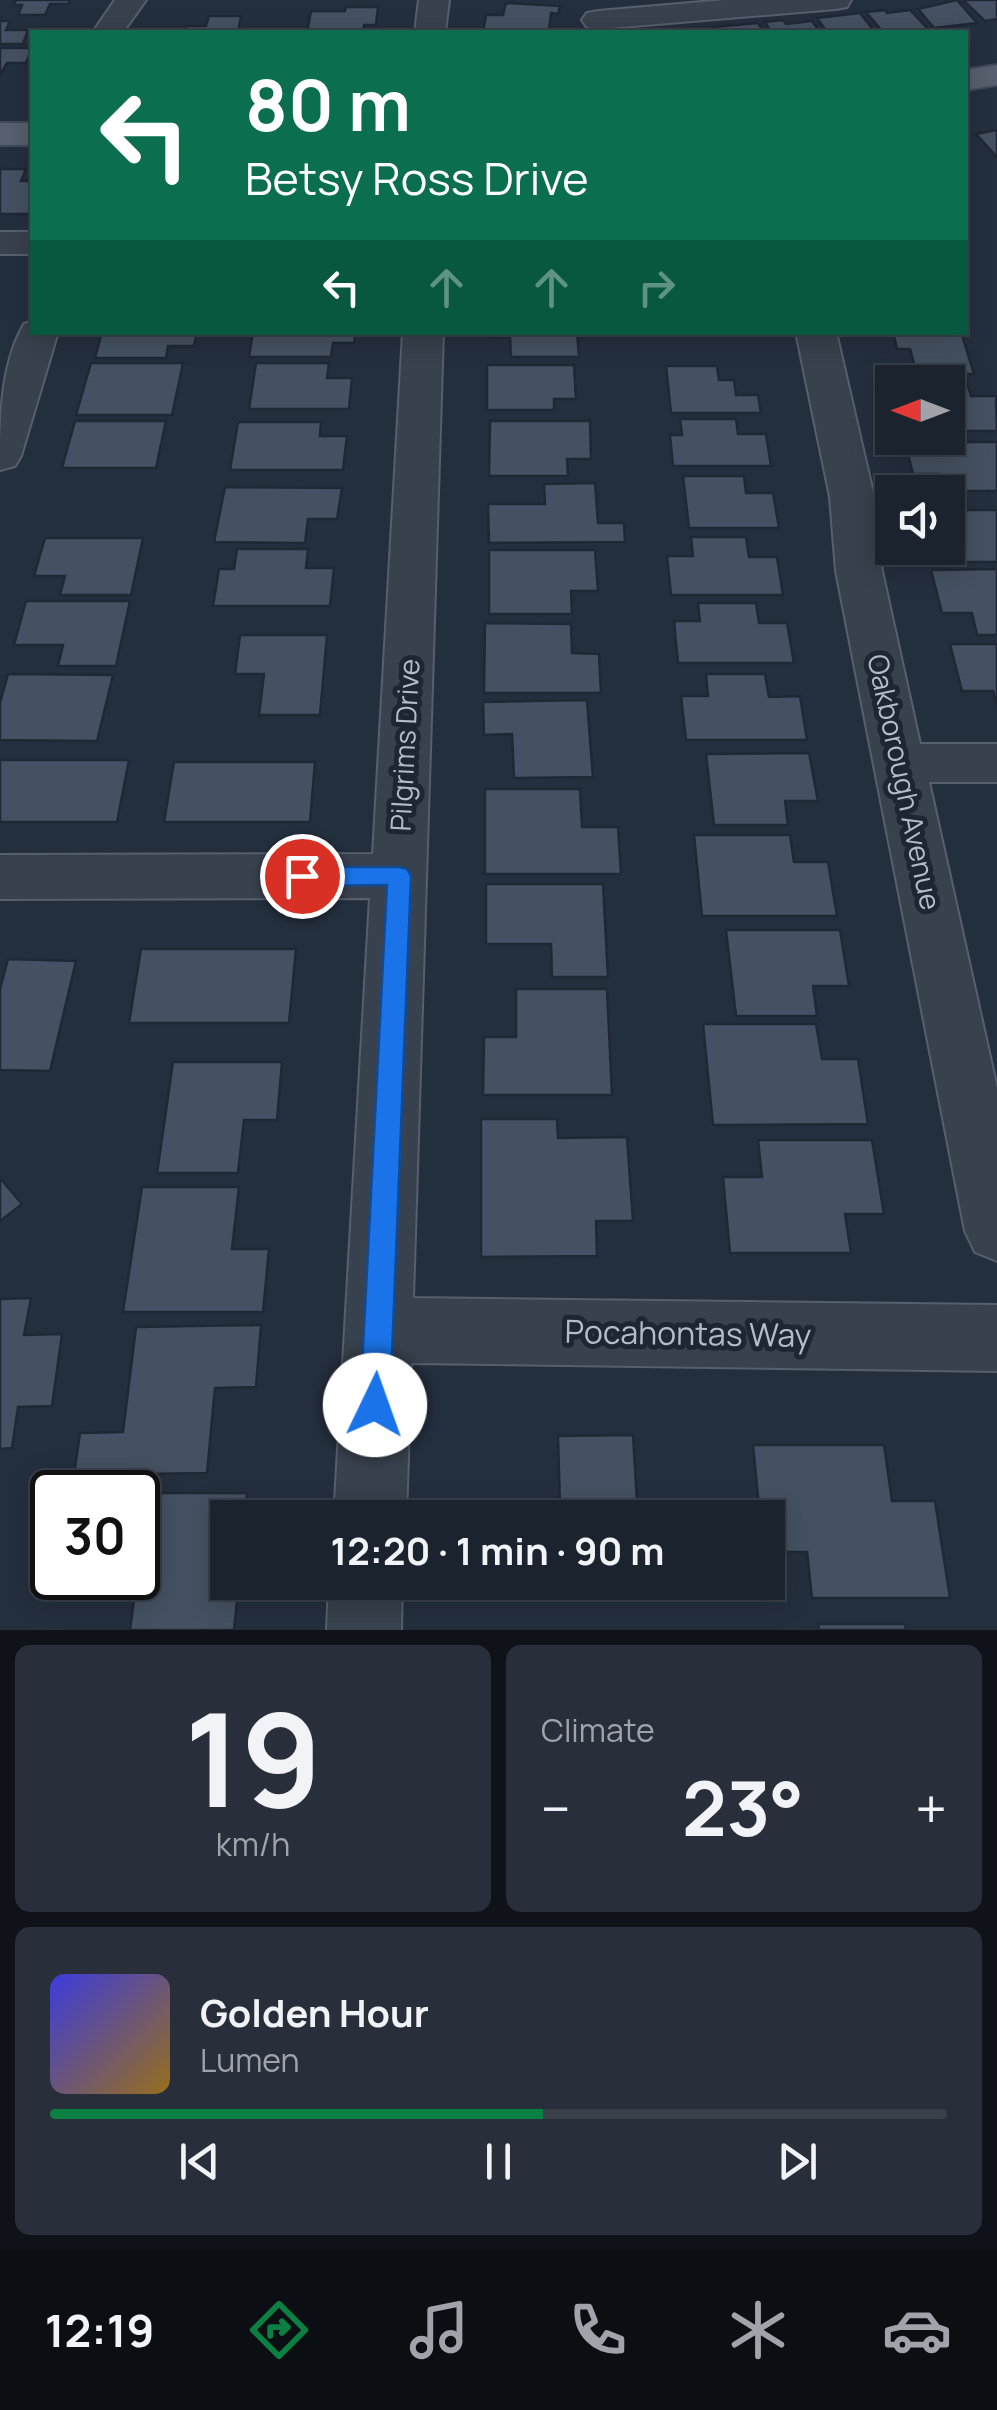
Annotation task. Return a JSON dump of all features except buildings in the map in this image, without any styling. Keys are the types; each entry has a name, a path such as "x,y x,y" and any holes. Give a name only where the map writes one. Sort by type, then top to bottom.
{"main road":[{"path":"968,80 997,75"},
{"path":"0,104 30,104"},
{"path":"0,134 30,134"}],"street":[{"path":"109,30 131,0"},
{"path":"430,30 434,0"},
{"path":"598,20 836,0"},
{"path":"0,244 30,243"},
{"path":"0,456 37,335"},
{"name":"Pilgrims Drive","path":"371,1500 423,335"},
{"name":"Oakborough Avenue","path":"817,335 852,497 859,570 997,1231"},
{"path":"900,762 997,762"},
{"path":"0,878 399,876"},
{"name":"Pocahontas Way","path":"379,1330 997,1338"},
{"path":"364,1630 365,1600"}],"route":[{"path":"302,876 399,876 375,1405"}]}
